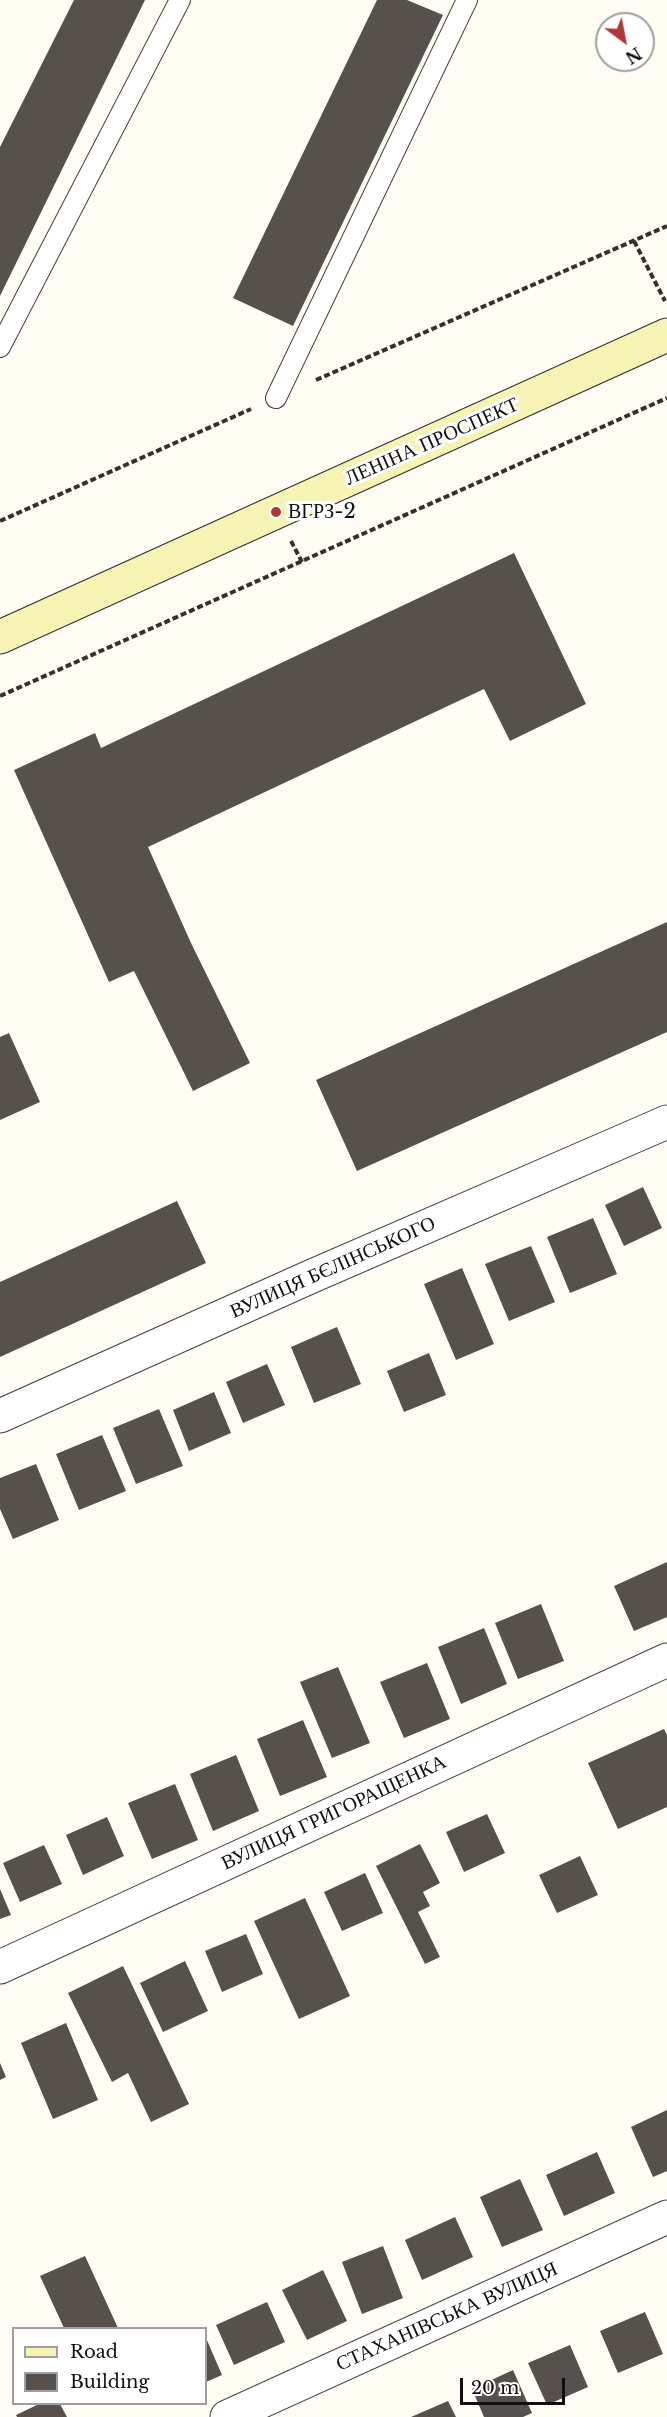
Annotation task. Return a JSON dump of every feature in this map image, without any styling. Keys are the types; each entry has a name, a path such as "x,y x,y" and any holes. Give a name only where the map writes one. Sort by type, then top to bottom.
{"main road":[{"name":"ЛЕНІНА ПРОСПЕКТ","path":"0,637 667,335"}],"street":[{"name":"ВУЛИЦЯ БЄЛІНСЬКОГО","path":"0,1416 310,1277 667,1122"},
{"name":"ВУЛИЦЯ ГРИГОРАЩЕНКА","path":"0,1967 667,1660"},
{"name":"СТАХАНІВСЬКА ВУЛИЦЯ","path":"227,2417 667,2217"}],"lane":[{"path":"0,347 180,0"},
{"path":"276,398 467,0"}],"path":[{"path":"0,521 667,226"},
{"path":"634,241 667,304"},
{"path":"0,696 667,398"}],"building":[{"path":"74,0 145,0 0,296 0,147"},
{"path":"377,0 407,0 443,15 293,326 233,298"},
{"path":"514,553 586,704 510,741 484,689 148,847 191,943 250,1063 193,1091 134,971 109,982 14,770 95,733 101,748"},
{"path":"667,922 667,1032 357,1171 316,1080"},
{"path":"9,1033 40,1102 0,1120 0,1037"},
{"path":"643,1187 662,1228 624,1246 605,1205"},
{"path":"177,1201 206,1263 0,1357 0,1282"},
{"path":"593,1218 617,1274 570,1293 547,1237"},
{"path":"531,1246 555,1302 509,1321 485,1264"},
{"path":"462,1268 494,1344 456,1360 424,1284"},
{"path":"337,1327 361,1384 314,1403 291,1347"},
{"path":"429,1353 446,1395 404,1412 387,1371"},
{"path":"267,1364 285,1405 243,1423 226,1382"},
{"path":"214,1392 231,1433 189,1451 173,1410"},
{"path":"159,1409 183,1466 136,1484 113,1428"},
{"path":"102,1435 126,1491 79,1510 56,1454"},
{"path":"36,1464 59,1520 13,1539 0,1509 0,1478"},
{"path":"667,1562 667,1617 634,1631 614,1586"},
{"path":"541,1604 564,1661 518,1679 495,1623"},
{"path":"484,1628 507,1684 461,1704 438,1647"},
{"path":"427,1663 450,1719 404,1738 380,1682"},
{"path":"338,1667 370,1743 332,1758 300,1682"},
{"path":"303,1720 327,1777 280,1796 257,1739"},
{"path":"664,1729 667,1735 667,1807 618,1829 588,1763"},
{"path":"236,1755 259,1811 213,1831 190,1774"},
{"path":"175,1784 198,1840 152,1859 128,1803"},
{"path":"487,1814 505,1853 464,1872 446,1832"},
{"path":"107,1817 124,1856 83,1875 66,1835"},
{"path":"420,1844 440,1883 423,1892 430,1906 418,1912 440,1957 425,1964 376,1866"},
{"path":"44,1845 62,1884 20,1902 3,1863"},
{"path":"580,1856 598,1895 557,1913 539,1875"},
{"path":"365,1873 383,1913 342,1931 324,1892"},
{"path":"0,1889 11,1915 0,1919"},
{"path":"305,1898 350,1996 299,2019 254,1921"},
{"path":"246,1934 263,1974 222,1992 205,1951"},
{"path":"185,1961 208,2011 163,2032 140,1983"},
{"path":"123,1966 189,2104 151,2122 128,2073 112,2082 68,1993"},
{"path":"66,2023 98,2100 53,2119 21,2043"},
{"path":"0,2063 6,2077 0,2080"},
{"path":"667,2110 667,2171 653,2177 631,2127"},
{"path":"597,2152 615,2193 564,2216 546,2175"},
{"path":"520,2179 543,2230 502,2247 480,2197"},
{"path":"455,2217 473,2257 422,2280 405,2240"},
{"path":"383,2246 403,2298 362,2314 342,2262"},
{"path":"85,2256 118,2327 64,2327 40,2276"},
{"path":"323,2270 347,2321 307,2340 282,2290"},
{"path":"267,2302 285,2342 234,2365 216,2325"},
{"path":"645,2312 663,2354 618,2373 600,2331"},
{"path":"207,2340 222,2375 207,2382"},
{"path":"570,2345 588,2387 547,2405 528,2363"},
{"path":"513,2370 532,2413 523,2417 484,2417 472,2389"},
{"path":"448,2401 456,2417 411,2417"},
{"path":"37,2405 61,2405 67,2417 17,2417 16,2415"}],"place":[{"name":"ВГРЗ-2","path":"276,512"}]}
